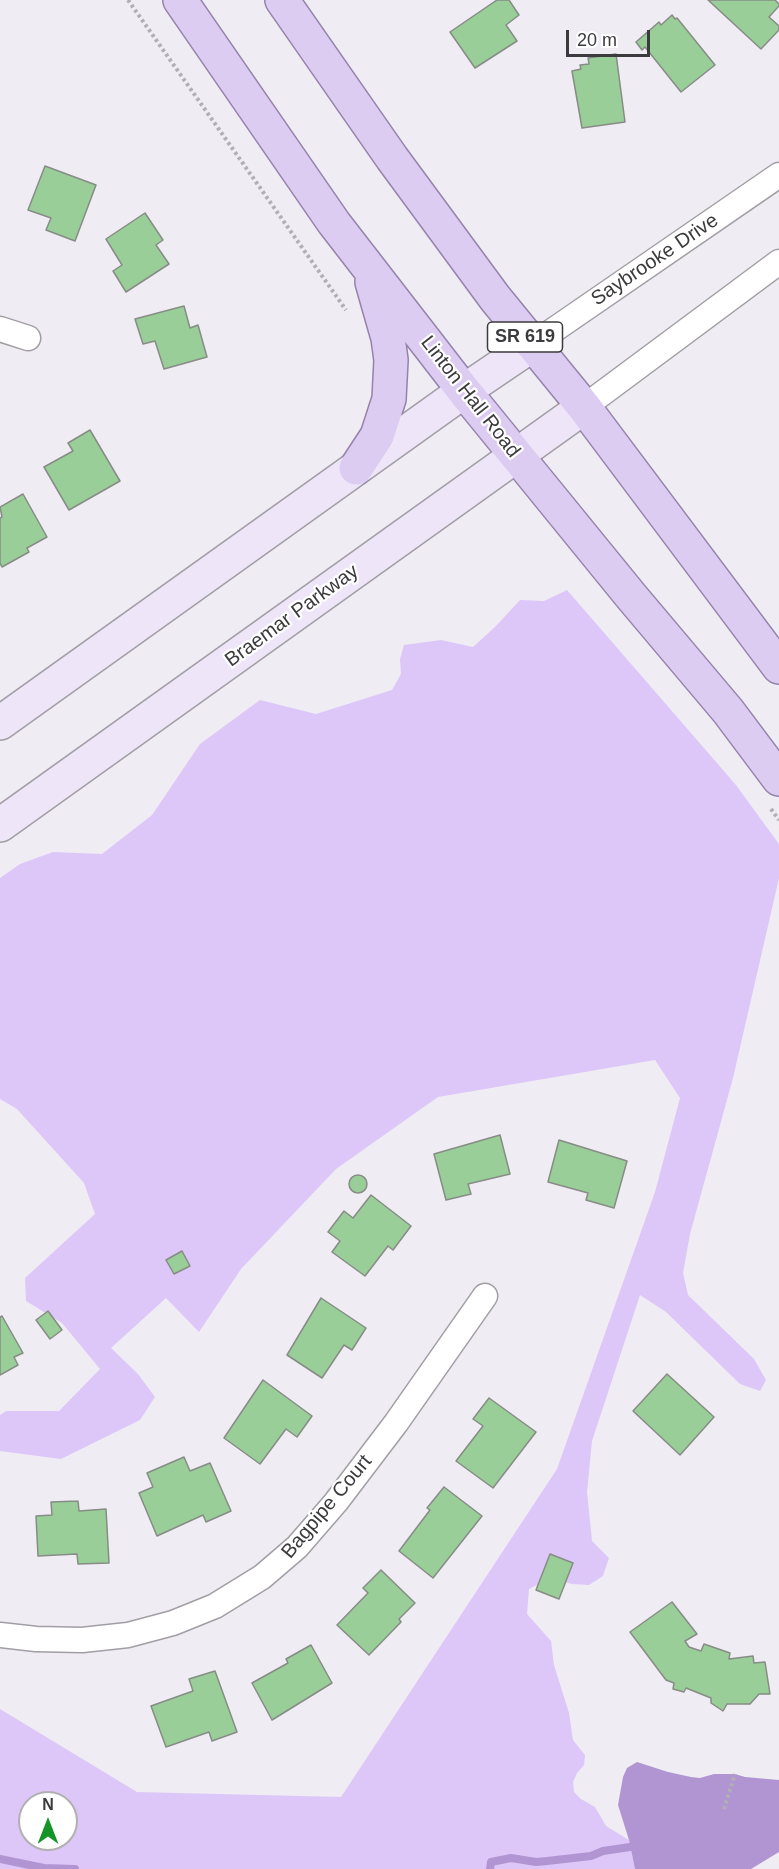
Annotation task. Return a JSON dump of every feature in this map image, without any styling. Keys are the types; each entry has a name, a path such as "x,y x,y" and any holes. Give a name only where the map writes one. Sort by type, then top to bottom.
{"main road":[{"name":"Linton Hall Road","path":"180,0 334,223 516,456 728,711 779,779"},
{"name":"SR 619","path":"282,0 392,158 495,298 584,407 779,667"},
{"path":"356,468 377,436 384,419 391,376 388,338 368,266"}],"street":[{"name":"Saybrooke Drive","path":"532,345 779,175"},
{"path":"584,407 779,262"},
{"path":"0,329 28,338"},
{"path":"0,723 464,391 532,345"},
{"name":"Braemar Parkway","path":"0,825 584,407"},
{"name":"Bagpipe Court","path":"0,1635 36,1639 82,1640 128,1635 172,1623 215,1606 262,1577 297,1547 336,1502 396,1423 485,1296"}],"path":[{"path":"128,0 347,311"},
{"path":"724,1809 735,1774"}],"shaded area":[{"path":"567,590 736,785 779,844 779,878 733,1078 690,1234 683,1273 688,1295 754,1359 766,1380 760,1391 740,1384 666,1312 640,1295 592,1441 587,1492 592,1541 609,1558 603,1576 589,1585 572,1584 550,1578 529,1589 527,1614 551,1641 554,1665 569,1713 573,1740 585,1755 584,1765 573,1782 574,1792 595,1807 606,1826 629,1840 635,1869 0,1869 0,1709 137,1792 341,1797 557,1469 655,1192 680,1098 655,1060 438,1097 336,1169 241,1269 199,1332 166,1298 111,1348 138,1374 155,1397 140,1420 61,1459 0,1451 0,1415 6,1411 59,1411 100,1369 62,1323 26,1301 25,1278 95,1214 84,1183 17,1109 0,1099 0,878 20,864 53,852 102,854 152,815 200,744 260,700 316,714 392,690 401,674 400,659 404,645 441,640 473,647 520,600 544,601"},
{"path":"637,1762 691,1777 735,1774 779,1780 779,1852 751,1869 635,1869 618,1805 623,1777 627,1768"}],"building":[{"path":"497,0 509,0 519,15 506,25 517,41 475,68 450,32"},
{"path":"708,0 775,0 779,6 769,17 779,26 779,30 761,49"},
{"path":"672,15 675,19 677,18 715,65 681,92 645,47 642,50 636,42 659,22 661,25"},
{"path":"616,54 625,122 582,128 572,71 581,69 580,65 589,64 588,58"},
{"path":"45,166 96,185 75,241 46,230 51,218 28,210"},
{"path":"145,213 163,240 156,245 169,264 126,292 113,271 122,265 106,239"},
{"path":"184,306 190,328 198,325 207,357 164,369 155,341 143,344 135,319"},
{"path":"90,430 120,481 69,510 44,467 73,451 68,443"},
{"path":"23,494 47,537 27,548 29,552 2,567 0,563 0,518 2,517 0,507"},
{"path":"500,1135 510,1174 468,1184 471,1194 446,1200 434,1154"},
{"path":"559,1140 627,1161 614,1208 586,1200 588,1193 548,1182"},
{"path":"358,1175 364,1178 367,1184 364,1190 358,1193 352,1190 349,1184 352,1178"},
{"path":"371,1195 411,1226 393,1250 388,1246 365,1276 332,1252 340,1241 328,1232 344,1211 353,1218"},
{"path":"182,1251 190,1266 174,1274 166,1260"},
{"path":"321,1298 366,1328 352,1350 344,1345 322,1378 287,1355"},
{"path":"48,1311 62,1330 50,1339 36,1320"},
{"path":"2,1316 23,1353 14,1357 18,1365 0,1375 0,1317"},
{"path":"667,1374 714,1417 680,1455 633,1411"},
{"path":"263,1380 312,1416 297,1437 286,1429 260,1464 224,1438"},
{"path":"489,1398 536,1432 493,1488 456,1461 483,1426 473,1419"},
{"path":"184,1457 190,1471 210,1463 231,1511 206,1522 203,1515 157,1536 139,1493 153,1487 147,1473"},
{"path":"444,1487 482,1516 433,1578 399,1551 430,1510 427,1508"},
{"path":"78,1501 79,1511 106,1509 109,1563 78,1564 77,1554 38,1556 36,1516 52,1515 51,1502"},
{"path":"550,1554 573,1563 559,1599 536,1590"},
{"path":"381,1570 415,1603 399,1619 401,1622 369,1655 337,1625 368,1593 363,1588"},
{"path":"672,1602 697,1634 685,1641 689,1647 701,1651 704,1644 730,1653 729,1659 753,1656 754,1663 765,1662 770,1694 759,1694 750,1704 727,1704 723,1711 711,1703 711,1698 686,1688 684,1692 673,1689 674,1683 666,1680 630,1632"},
{"path":"311,1645 332,1683 272,1720 252,1683 288,1663 286,1659"},
{"path":"215,1671 237,1732 212,1741 209,1732 166,1747 151,1706 193,1691 189,1679"}],"waterway":[{"path":"490,1869 491,1862 511,1858 536,1862 547,1861 591,1856 603,1851 630,1847"},
{"path":"0,1859 44,1868 75,1869"}]}
